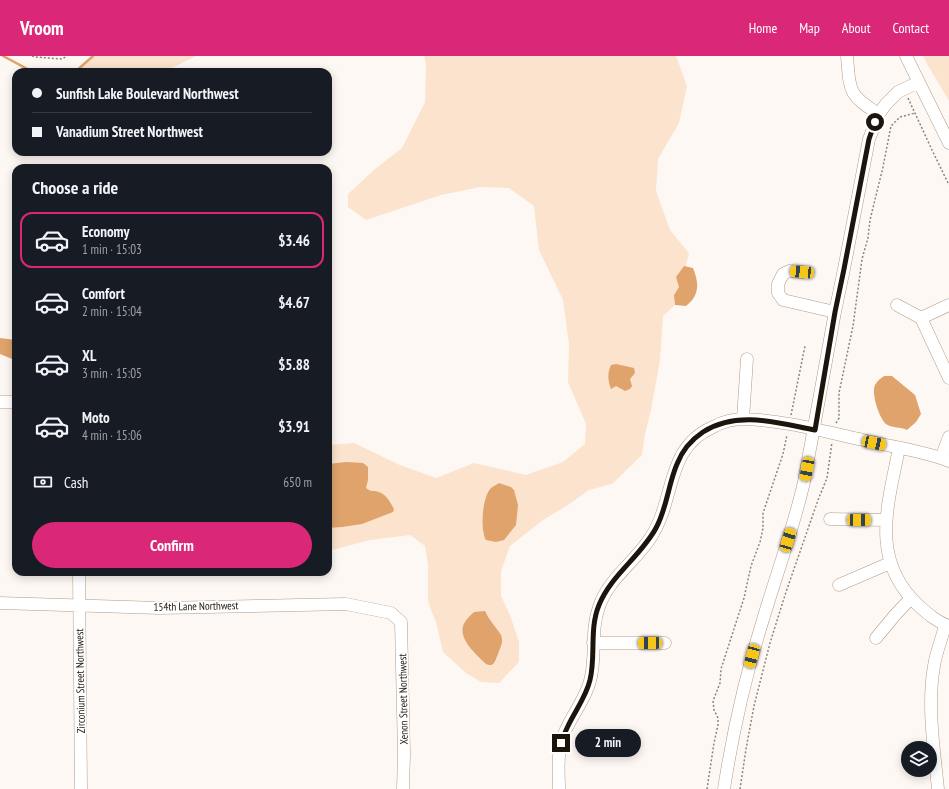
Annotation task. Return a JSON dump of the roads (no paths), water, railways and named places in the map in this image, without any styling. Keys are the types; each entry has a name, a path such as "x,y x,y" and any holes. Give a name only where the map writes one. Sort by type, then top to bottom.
{"street":[{"path":"846,56 849,84 855,97 861,103 879,114"},
{"path":"906,56 949,143"},
{"path":"724,789 734,732 746,678 764,614 800,501 815,430 835,312 869,139 879,114 892,97 919,82"},
{"path":"802,272 789,271 783,274 778,284 778,293 783,300 835,312"},
{"path":"897,305 921,318 947,370"},
{"path":"921,318 949,305"},
{"path":"743,419 747,359"},
{"path":"0,402 12,402"},
{"path":"559,789 559,761 561,743 567,727 584,697 590,682 595,620 599,605 608,588 651,538 667,503 676,465 684,450 696,437 711,427 726,421 743,419 775,422 945,459 949,437"},
{"path":"899,448 886,520 885,535 890,563 897,578 911,598 926,612 947,626 935,661 932,684 932,711 938,789"},
{"path":"830,519 886,520"},
{"path":"839,585 890,563"},
{"name":"Zirconium Street Northwest","path":"79,576 81,789"},
{"path":"876,638 911,598"},
{"name":"154th Lane Northwest","path":"0,603 160,608 346,604 391,613"},
{"name":"Xenon Street Northwest","path":"391,613 401,622 404,754 403,789"},
{"path":"593,643 664,643"}],"waterway":[{"path":"3,56 26,68"},
{"path":"80,68 93,56"}]}
